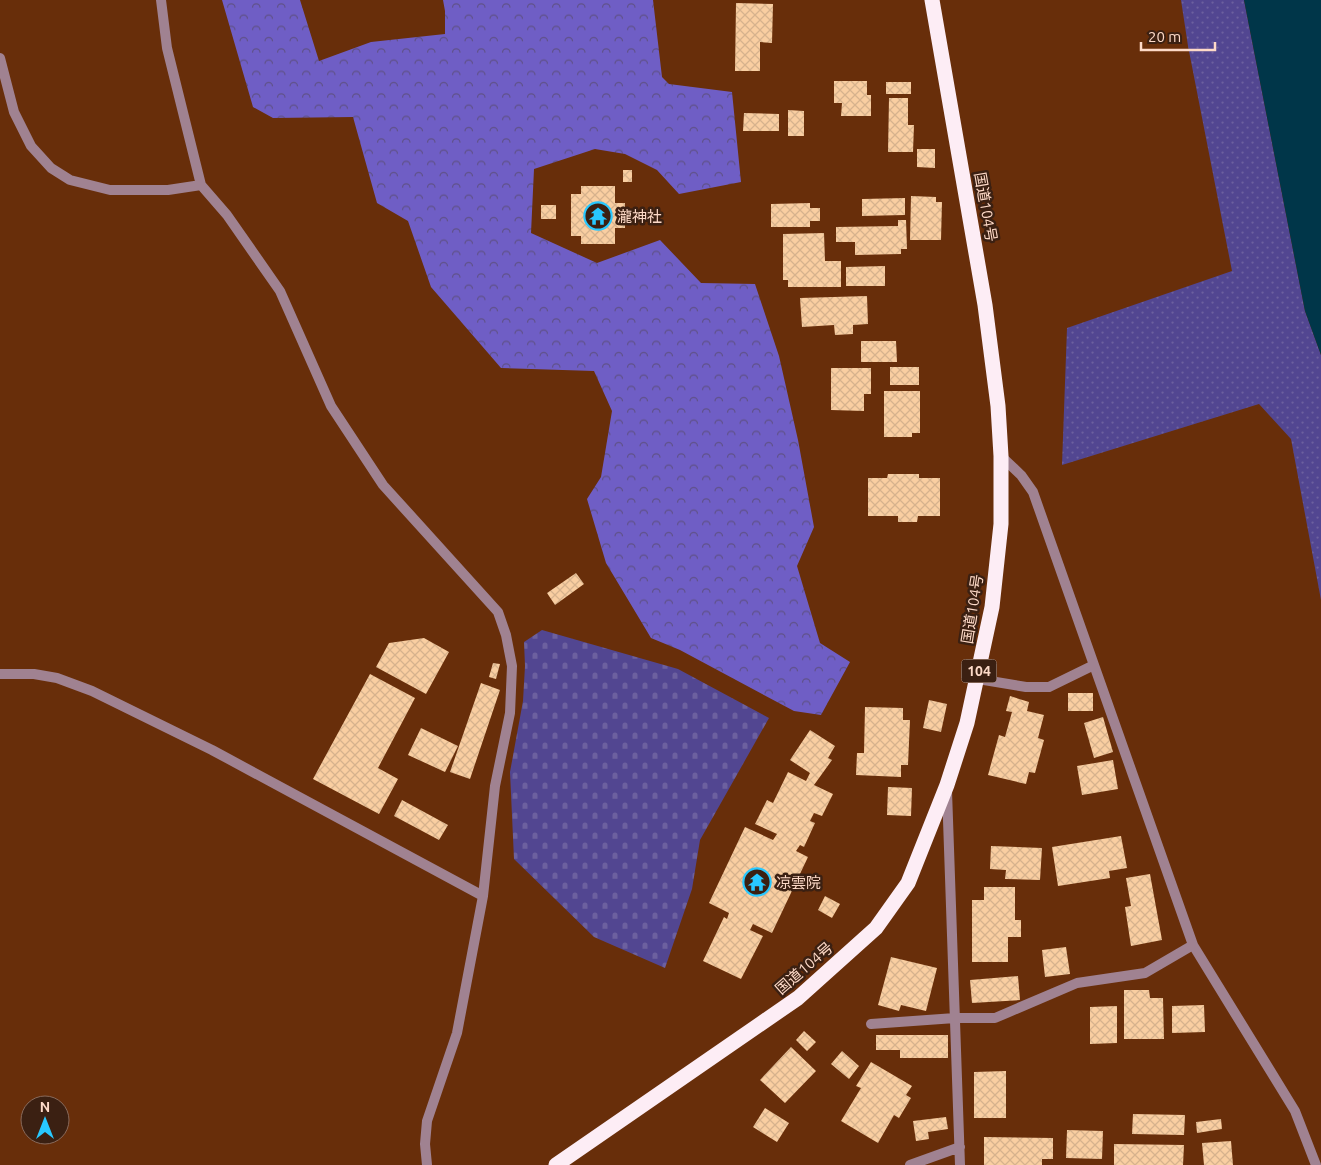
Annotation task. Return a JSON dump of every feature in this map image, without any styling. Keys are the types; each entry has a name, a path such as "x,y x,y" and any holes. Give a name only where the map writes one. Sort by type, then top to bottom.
{"highway":[{"name":"国道104号","path":"556,1165 798,998 876,928 908,883 947,785 967,723 992,607 1001,524 1001,456 998,406 985,305 932,0"}],"street":[{"path":"162,0 167,48 201,185 227,215 280,291 331,406 383,485 498,612 506,635 512,666 510,713 495,786 483,896 457,1033 427,1121 425,1144 427,1165"},
{"path":"0,58 14,112 31,146 52,168 70,180 110,190 168,190 201,185"},
{"path":"1001,456 1021,475 1034,492 1193,945 1295,1111 1316,1165"},
{"path":"978,679 1026,687 1049,687 1094,665"},
{"path":"0,674 34,674 57,678 92,691 221,755 483,896"},
{"path":"947,785 960,1165"},
{"path":"870,1024 955,1018 995,1018 1077,983 1146,973 1193,945"},
{"path":"910,1165 960,1147"}],"green space":[{"path":"222,0 300,0 319,61 371,42 445,34 443,0 653,0 662,77 669,84 732,92 741,182 679,194 657,170 625,154 595,149 534,169 531,233 597,263 660,240 701,283 755,284 779,356 798,440 814,527 797,566 820,643 850,662 821,715 794,711 680,650 651,638 606,563 587,499 601,477 612,411 594,371 501,368 431,287 408,221 377,203 353,117 273,118 253,107"},
{"path":"1181,0 1244,0 1305,311 1321,355 1321,600 1291,439 1259,404 1062,465 1067,328 1232,271 1188,46"},
{"path":"542,630 678,669 769,718 700,840 692,889 665,968 594,937 514,859 510,772 523,701 524,642"}],"water":[{"path":"1244,0 1321,0 1321,355 1305,311"}],"building":[{"path":"736,3 773,4 772,43 760,42 760,71 735,71"},
{"path":"834,81 867,81 867,95 871,95 871,116 841,116 842,103 834,103"},
{"path":"886,82 911,82 911,94 886,94"},
{"path":"889,98 908,98 908,125 914,125 913,152 888,152"},
{"path":"788,110 804,111 804,136 788,136"},
{"path":"744,113 779,114 779,131 743,131"},
{"path":"917,149 935,149 935,168 917,167"},
{"path":"623,170 632,170 632,182 623,182"},
{"name":"瀧神社","path":"581,186 615,186 615,203 625,203 625,228 615,228 615,244 581,244 581,236 571,236 571,194 581,194"},
{"path":"911,196 936,197 936,202 942,202 941,240 910,240"},
{"path":"905,198 905,215 862,216 862,199"},
{"path":"810,203 810,208 820,208 820,221 810,221 810,227 771,227 771,204"},
{"path":"541,205 556,205 556,219 541,219"},
{"path":"898,220 906,220 907,249 901,249 901,254 855,255 855,242 836,242 836,227 898,226"},
{"path":"824,233 825,261 841,261 841,287 788,287 788,280 783,280 783,234"},
{"path":"885,266 885,286 846,286 846,267"},
{"path":"867,296 868,324 853,325 853,334 835,335 834,325 802,327 800,298"},
{"path":"861,341 896,341 897,362 861,362"},
{"path":"890,367 919,367 919,385 890,385"},
{"path":"831,368 871,368 871,394 864,394 864,411 831,410"},
{"path":"884,391 920,391 920,433 912,433 912,437 884,437"},
{"path":"888,474 919,474 919,478 940,478 940,516 918,516 917,522 898,522 898,516 868,516 868,478 887,478"},
{"path":"576,573 584,584 555,605 547,593"},
{"path":"424,638 449,652 426,694 376,667 389,643"},
{"path":"493,663 500,664 496,679 489,677"},
{"path":"370,674 415,698 378,768 398,779 379,814 313,779"},
{"path":"481,683 500,690 470,779 450,772"},
{"path":"1068,693 1093,693 1093,711 1068,711"},
{"path":"1010,696 1029,702 1027,711 1044,715 1038,738 1044,740 1035,773 1029,772 1026,784 988,775 999,735 1005,737 1012,712 1006,711"},
{"path":"929,700 947,704 941,732 923,728"},
{"path":"865,707 903,708 903,720 910,720 908,765 901,765 901,777 856,775 857,753 864,753"},
{"path":"1103,717 1113,752 1094,758 1084,723"},
{"path":"421,728 458,746 445,772 408,755"},
{"path":"810,730 835,746 828,758 832,760 814,785 833,794 822,816 814,813 810,821 815,823 804,847 800,845 796,851 808,857 772,933 753,924 750,930 763,936 741,979 703,961 724,917 727,919 729,913 709,903 745,827 773,840 777,834 755,824 767,800 773,803 788,772 806,781 810,773 790,760"},
{"path":"1113,760 1118,789 1082,795 1077,766"},
{"path":"888,787 912,788 911,816 887,815"},
{"path":"402,800 448,825 439,840 394,816"},
{"path":"1121,836 1127,868 1109,871 1110,878 1058,886 1052,847"},
{"path":"991,846 1042,848 1040,880 1005,879 1006,870 990,869"},
{"path":"1150,874 1162,940 1131,946 1125,907 1131,906 1126,878"},
{"path":"984,887 1015,887 1015,920 1021,920 1021,937 1008,937 1008,962 972,962 972,900 984,900"},
{"path":"825,896 840,904 832,918 818,910"},
{"path":"1066,947 1070,974 1045,977 1042,950"},
{"path":"891,957 937,968 926,1011 901,1005 899,1011 878,1005"},
{"path":"1018,976 1020,1000 972,1003 970,980"},
{"path":"1124,990 1149,990 1150,998 1163,998 1164,1039 1124,1039"},
{"path":"1204,1005 1205,1032 1172,1033 1172,1006"},
{"path":"1117,1006 1117,1043 1090,1044 1090,1007"},
{"path":"804,1031 816,1042 807,1051 796,1040"},
{"path":"876,1035 948,1035 948,1058 900,1058 900,1050 876,1050"},
{"path":"791,1047 816,1071 785,1103 760,1080"},
{"path":"842,1051 859,1066 849,1079 831,1064"},
{"path":"871,1062 912,1086 906,1095 911,1098 899,1118 894,1115 878,1143 841,1121 861,1088 856,1086"},
{"path":"1006,1071 1006,1118 974,1118 974,1072"},
{"path":"765,1108 789,1123 777,1142 753,1127"},
{"path":"1133,1114 1185,1115 1184,1135 1132,1134"},
{"path":"946,1117 948,1129 928,1132 929,1139 916,1141 913,1121"},
{"path":"1221,1119 1222,1129 1197,1133 1196,1122"},
{"path":"1067,1130 1103,1131 1102,1159 1066,1158"},
{"path":"984,1137 1053,1138 1053,1159 1042,1159 1042,1165 984,1165"},
{"path":"1231,1141 1233,1165 1204,1165 1202,1143"},
{"path":"1114,1144 1184,1145 1183,1165 1114,1165"}],"place":[{"name":"瀧神社","path":"598,216"},
{"name":"凉雲院","path":"757,882"}]}
